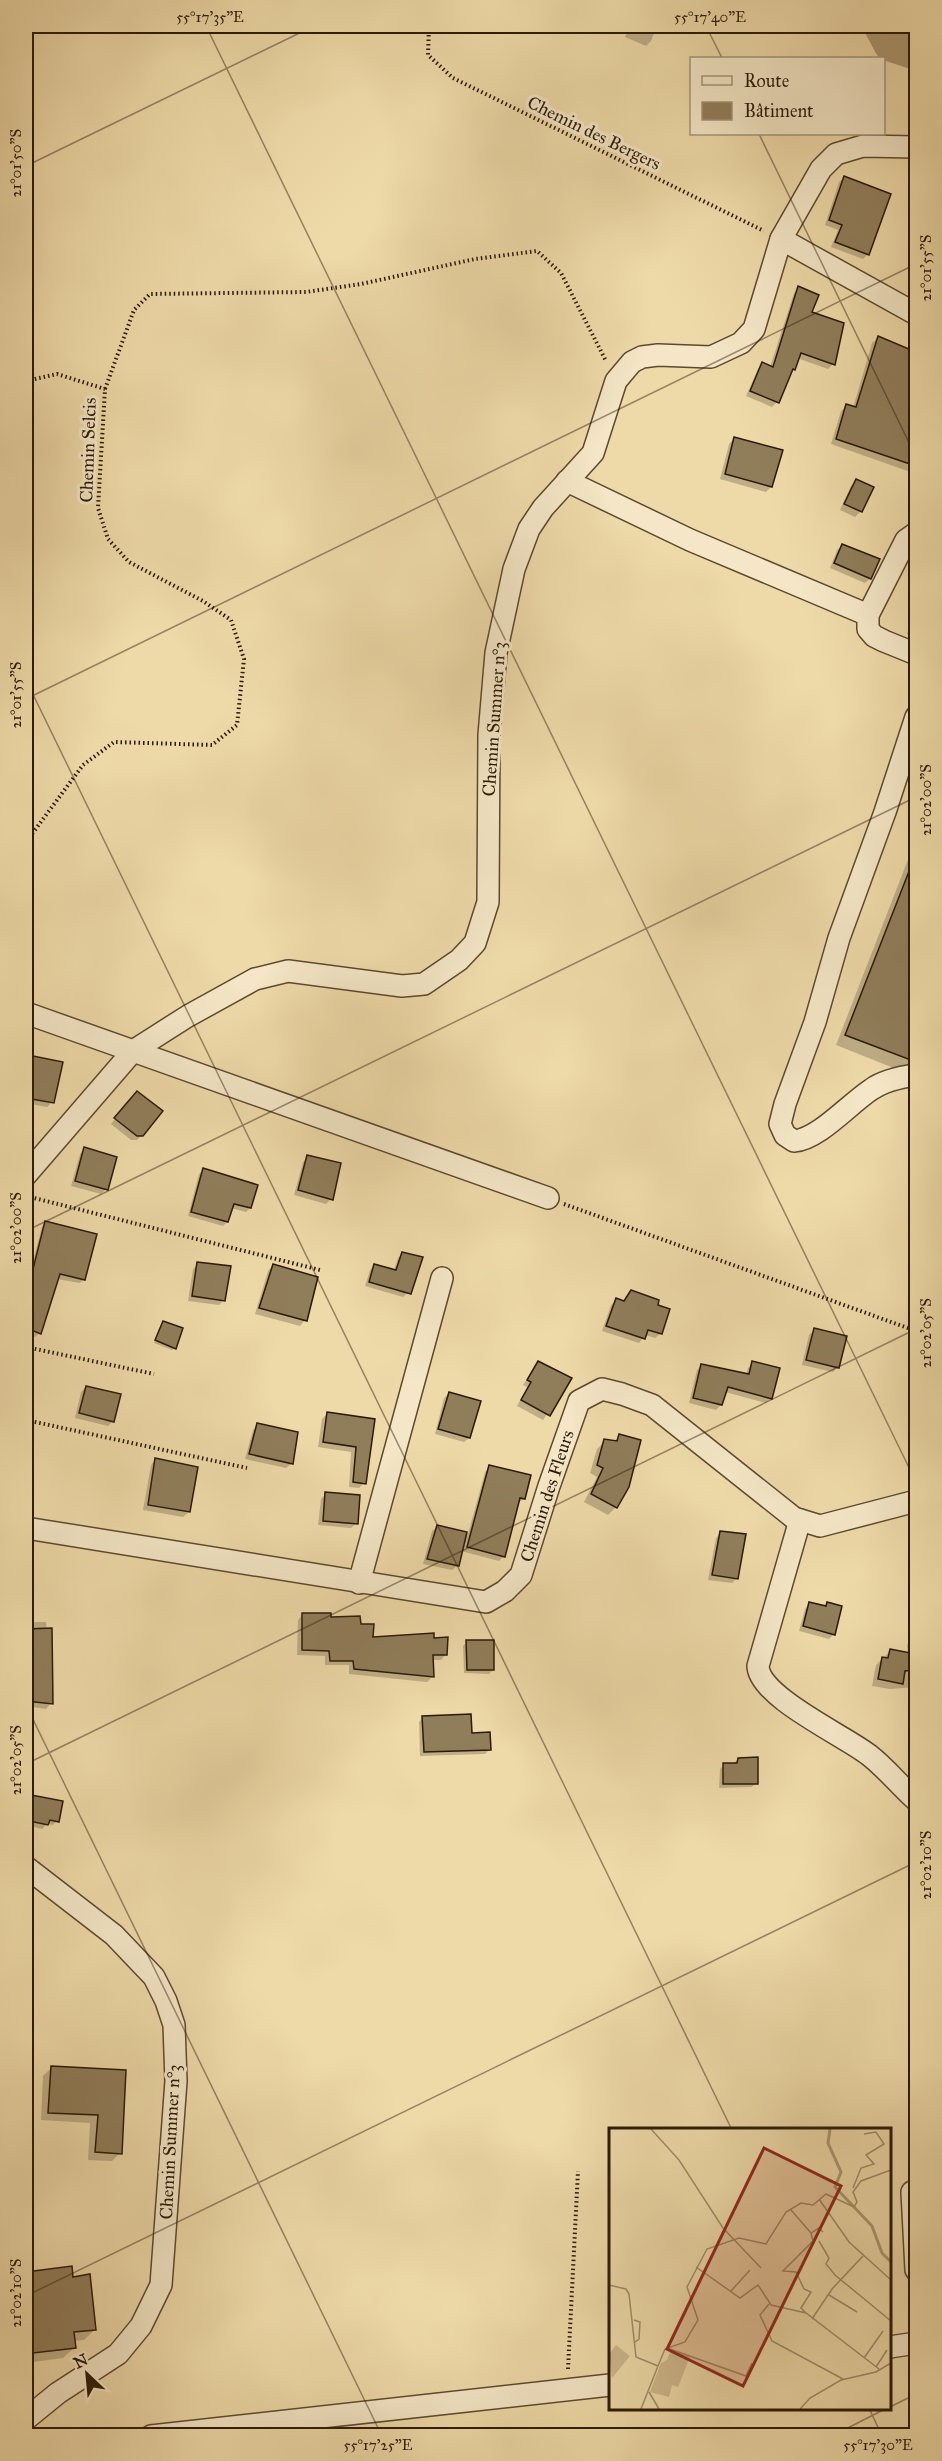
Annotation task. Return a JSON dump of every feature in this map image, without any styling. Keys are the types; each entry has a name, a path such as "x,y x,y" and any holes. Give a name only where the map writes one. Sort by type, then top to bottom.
{"street":[{"name":"Chemin Summer n°3","path":"26,1175 133,1051 188,1016 255,980 288,971 402,986 424,984 459,960 475,943 488,902 489,735 496,653 514,568 522,545 543,508 593,453 616,381 632,362 642,357 711,357 741,343 754,329 781,239 822,169 837,154 863,146 916,147"},
{"path":"781,239 916,314"},
{"path":"567,481 690,540 868,615"},
{"path":"916,533 906,540 868,615 868,629 874,636 916,654"},
{"path":"916,717 885,812 839,938 780,1124 785,1134 794,1141 801,1141 874,1087 898,1077 916,1075"},
{"path":"26,1012 548,1198"},
{"path":"359,1583 442,1278"},
{"name":"Chemin des Fleurs","path":"26,1528 486,1602 505,1591 521,1575 579,1401 602,1389 652,1405 794,1518 820,1526 916,1501"},
{"path":"800,1520 758,1666 758,1675 765,1685 816,1722 868,1754 916,1800"},
{"name":"Chemin Summer n°3","path":"26,1867 114,1935 154,1977 166,2001 174,2025 176,2081 161,2285 153,2305 141,2326 118,2354 58,2393 26,2419"},
{"path":"912,2192 916,2270"},
{"path":"891,2347 916,2343"},
{"path":"151,2436 609,2385"}],"path":[{"name":"Chemin des Bergers","path":"429,26 428,55 453,78 781,239"},
{"path":"105,389 134,310 150,294 306,292 361,284 475,259 537,251 561,273 616,381"},
{"name":"Chemin Selcis","path":"26,381 57,374 105,389 98,508 108,539 129,562 203,601 231,620 244,659 237,725 212,745 114,742 83,765 26,843"},
{"path":"26,1196 320,1270"},
{"path":"548,1198 916,1331"},
{"path":"26,1347 154,1374"},
{"path":"26,1420 247,1468"},
{"path":"567,2391 578,2171"}],"building":[{"path":"844,176 891,194 869,255 835,242 842,225 829,220"},
{"path":"798,286 819,295 812,312 844,323 835,365 801,353 779,403 750,391 762,362 773,367"},
{"path":"878,336 916,352 916,456 913,465 836,439 846,404 856,407"},
{"path":"734,437 783,450 772,487 725,474"},
{"path":"856,479 874,487 862,512 844,504"},
{"path":"842,544 880,559 871,579 834,563"},
{"path":"916,856 916,1062 845,1035"},
{"path":"33,1056 63,1062 54,1103 26,1098 26,1066 31,1067"},
{"path":"137,1091 163,1111 143,1136 137,1136 114,1118"},
{"path":"84,1147 117,1157 108,1190 75,1181"},
{"path":"307,1155 341,1163 333,1200 298,1190"},
{"path":"203,1168 258,1185 251,1208 234,1204 228,1222 191,1212"},
{"path":"45,1221 97,1234 85,1280 60,1274 41,1334 26,1328 26,1297"},
{"path":"402,1252 423,1257 411,1294 369,1282 374,1264 396,1270"},
{"path":"197,1262 231,1266 225,1301 192,1296"},
{"path":"273,1264 318,1277 307,1321 259,1308"},
{"path":"631,1290 659,1300 658,1305 670,1309 662,1334 648,1330 645,1339 606,1326 616,1298 624,1301"},
{"path":"163,1321 183,1328 176,1349 155,1340"},
{"path":"814,1328 847,1336 839,1368 806,1360"},
{"path":"538,1361 572,1378 550,1416 521,1400 531,1382 527,1380"},
{"path":"752,1361 780,1368 772,1399 728,1387 722,1405 693,1398 701,1364 749,1374"},
{"path":"86,1386 121,1394 114,1422 79,1413"},
{"path":"449,1392 481,1401 470,1438 438,1429"},
{"path":"327,1412 375,1419 366,1484 353,1482 356,1447 323,1442"},
{"path":"257,1423 298,1432 293,1464 249,1454"},
{"path":"619,1434 641,1440 629,1487 617,1508 591,1494 603,1468 597,1465 604,1439 617,1441"},
{"path":"155,1458 198,1467 190,1512 148,1505"},
{"path":"489,1465 531,1475 525,1499 520,1498 505,1557 467,1547"},
{"path":"325,1492 360,1495 358,1524 323,1521"},
{"path":"437,1525 467,1532 459,1566 427,1559"},
{"path":"720,1531 746,1534 738,1579 712,1575"},
{"path":"809,1602 826,1606 827,1602 842,1606 835,1635 803,1626"},
{"path":"302,1613 331,1613 331,1617 360,1616 361,1624 374,1624 373,1637 434,1633 434,1638 448,1637 447,1655 433,1655 434,1677 354,1669 353,1661 330,1661 329,1651 302,1650"},
{"path":"52,1628 53,1704 26,1701 26,1629"},
{"path":"466,1640 494,1640 494,1670 467,1670"},
{"path":"890,1649 916,1654 916,1670 905,1671 903,1684 878,1679 882,1657 888,1658"},
{"path":"471,1714 472,1733 490,1732 491,1750 424,1752 422,1716"},
{"path":"758,1757 758,1784 723,1784 723,1763 737,1763 738,1758"},
{"path":"26,1794 63,1801 59,1822 50,1820 48,1825 29,1821 30,1816 26,1815"},
{"path":"51,2066 126,2070 122,2154 95,2152 98,2115 48,2113"},
{"path":"72,2266 73,2277 90,2274 96,2330 74,2332 76,2348 33,2353 26,2293 26,2272"}],"waterway":[{"path":"883,26 892,43 916,51"}]}
